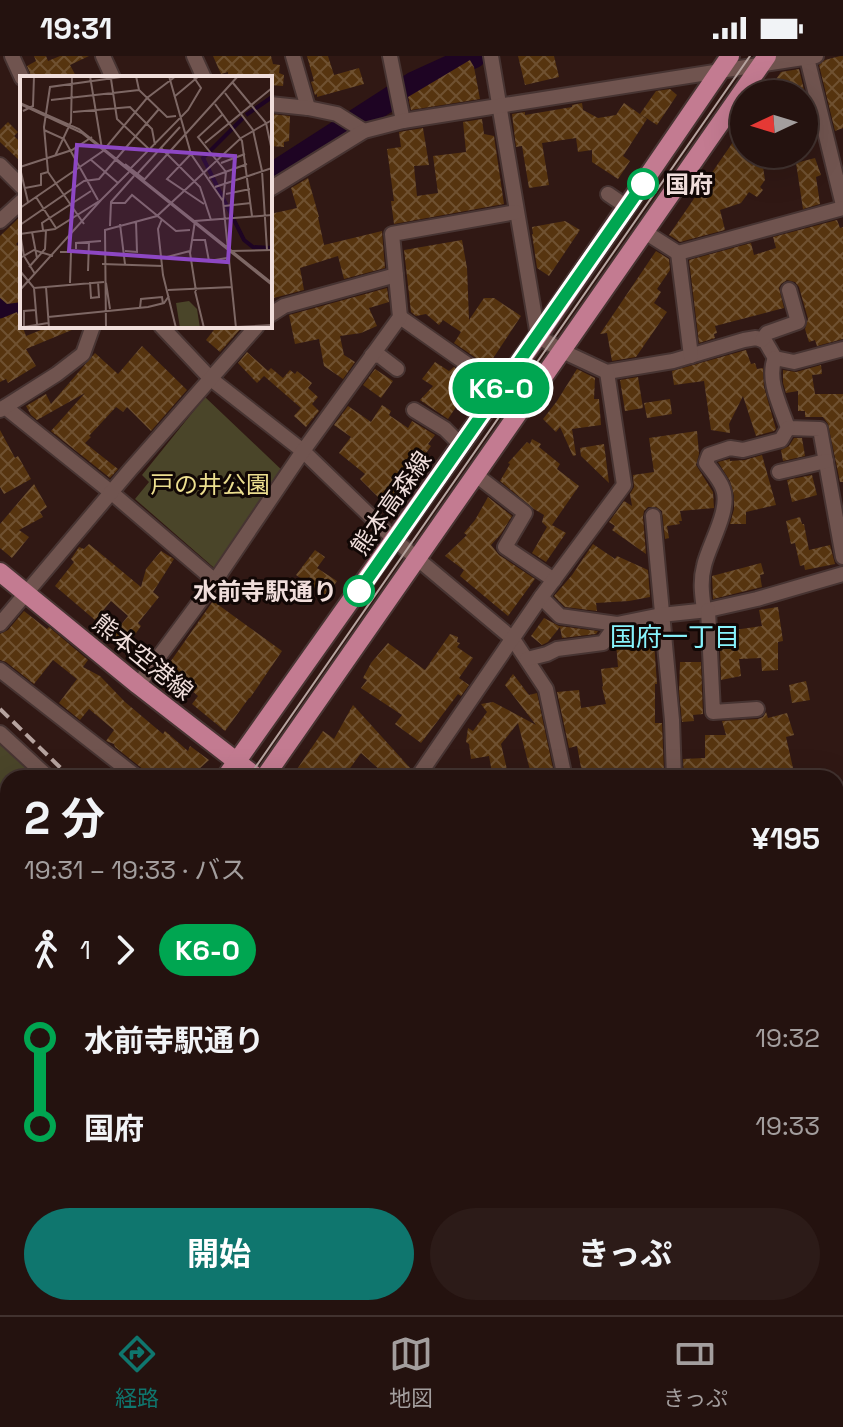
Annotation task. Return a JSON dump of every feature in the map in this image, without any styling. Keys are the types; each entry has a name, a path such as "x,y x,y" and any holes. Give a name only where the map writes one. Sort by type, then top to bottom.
{"main road":[{"path":"267,770 476,475 762,59"},
{"name":"熊本高森線","path":"232,770 538,336 726,63"},
{"name":"熊本空港線","path":"0,572 138,685 250,770"}],"street":[{"path":"12,56 21,76"},
{"path":"103,56 112,76"},
{"path":"194,56 203,76"},
{"path":"293,56 308,108"},
{"path":"390,56 403,121"},
{"path":"491,56 538,336 607,372 673,361 756,338 765,341 775,358 794,362 843,349"},
{"path":"272,188 364,131 403,121 500,107 726,63 811,57 837,152 843,206 678,253 645,232"},
{"path":"272,104 337,114 364,131"},
{"path":"0,165 20,185"},
{"path":"608,194 627,207"},
{"path":"0,221 20,203"},
{"path":"138,685 215,581 303,451 400,317 392,234 516,212"},
{"path":"678,253 691,356"},
{"path":"272,314 284,306 396,275"},
{"path":"762,340 767,333 798,322 789,290"},
{"path":"400,317 501,388"},
{"path":"92,328 83,354 3,408 112,493 215,581"},
{"path":"163,328 211,379 303,451 395,540 513,639 546,689 563,770"},
{"path":"0,624 255,328"},
{"path":"372,355 380,356 397,369"},
{"path":"757,709 713,712 701,581 708,551 719,530 724,489 706,463 709,455 730,448 743,450 781,440 788,428 772,377 775,358"},
{"path":"423,770 541,597 624,485 607,372"},
{"path":"414,410 445,429 461,445"},
{"path":"788,428 820,429 843,557"},
{"path":"779,472 826,465 843,467"},
{"path":"476,475 525,513 505,547 554,580"},
{"path":"653,516 674,770"},
{"path":"541,597 560,616 617,624 757,599 843,574"},
{"path":"527,659 551,656 557,649 603,643 617,624"},
{"path":"0,670 128,770"},
{"path":"0,733 40,770"}],"green space":[{"name":"戸の井公園","path":"205,397 287,475 220,573 135,499 149,482 142,475"},
{"path":"0,742 30,770 0,770"}],"building":[{"path":"34,56 46,56 48,61 60,56 89,56 70,65 76,76 31,76 27,66 36,61"},
{"path":"213,56 271,56 273,64 280,65 279,73 284,75 283,86 272,85 272,76 221,74"},
{"path":"307,56 328,56 334,75 359,68 364,84 317,97"},
{"path":"518,56 554,56 559,77 525,85"},
{"path":"843,56 843,128 835,131 819,65"},
{"path":"470,60 480,99 411,110 408,97"},
{"path":"799,69 802,80 775,80 781,72"},
{"path":"670,89 677,95 657,125 640,114 656,91"},
{"path":"582,103 583,110 598,118 616,115 624,103 647,119 623,156 630,161 618,179 592,162 592,150 578,152 576,138 542,143 549,185 529,188 522,146 516,147 512,114 525,112 525,115"},
{"path":"272,114 290,116 289,141 284,142 284,147 272,146"},
{"path":"482,119 484,134 494,136 504,204 394,224 387,149 401,147 399,132 423,128 429,165 414,166 417,196 438,193 433,156 466,152 463,122"},
{"path":"8,122 18,132 14,136 20,142 20,161 0,142 0,130"},
{"path":"730,146 730,168 763,168 765,180 760,187 763,190 757,197 749,192 741,203 720,210 725,230 680,242 669,235"},
{"path":"818,166 821,175 816,177 820,204 803,209 797,168"},
{"path":"308,178 324,245 382,231 385,268 344,279 338,256 300,268 304,290 272,298 272,214 297,208 291,188"},
{"path":"20,217 20,240 16,244 20,248 20,302 7,304 0,298 0,236"},
{"path":"837,220 840,228 843,227 843,339 817,346 815,340 809,342 805,329 808,319 799,287 787,280 779,288 784,308 715,326 715,338 699,343 689,260 751,243 754,255 776,248 773,237"},
{"path":"565,221 580,230 549,276 537,268 532,227"},
{"path":"462,240 467,268 469,320 484,298 494,298 521,316 488,366 454,343 461,332 443,320 439,325 426,314 416,316 411,312 404,250"},
{"path":"656,251 669,259 670,270 657,289 661,292 654,303 667,312 636,357 612,361 607,333 600,334"},
{"path":"387,288 389,302 369,308 377,326 361,333 340,336 344,355 355,362 343,379 324,366 319,339 295,344 289,315"},
{"path":"17,312 20,328 26,336 46,328 77,328 26,349 36,366 8,383 6,379 0,382 0,319"},
{"path":"215,328 241,328 220,352 206,340"},
{"path":"142,346 187,390 151,431 127,407 123,412 116,407 89,436 85,443 118,469 110,478 51,431 85,393 37,420 26,406 46,394 51,404 95,353 118,374"},
{"path":"746,350 751,364 755,363 757,369 763,368 764,387 776,429 756,436 743,396 729,424 730,433 711,430 704,381 674,385 672,371"},
{"path":"247,352 268,371 271,368 283,378 290,370 295,374 297,371 312,383 308,388 318,397 312,404 319,411 306,427 294,416 301,408 264,376 257,383 238,363"},
{"path":"435,362 449,371 454,367 467,378 470,386 448,419 420,400 433,386 422,379"},
{"path":"821,365 822,374 812,375 815,394 843,394 843,482 840,482 828,424 823,417 805,417 805,411 798,411 798,391 786,393 783,383 783,370 796,372"},
{"path":"375,369 393,381 381,398 363,385"},
{"path":"577,369 595,378 594,399 599,399 601,425 572,429 576,455 573,456 560,427 556,432 543,419"},
{"path":"638,377 643,408 625,411 620,380"},
{"path":"670,399 672,414 647,418 644,403"},
{"path":"382,405 391,411 389,415 408,428 412,421 435,435 422,459 419,457 392,497 378,497 360,479 365,474 339,453 351,437 334,425 348,406 371,422"},
{"path":"0,430 31,479 4,494 0,487"},
{"path":"697,431 699,454 696,465 713,492 714,508 680,511 682,521 667,526 669,538 665,539 662,511 648,507 643,517 646,554 612,530 615,526 609,522 624,501 632,506 633,475 654,472 649,438"},
{"path":"794,438 802,438 805,456 783,461 781,450 789,446"},
{"path":"532,439 560,464 557,469 579,486 552,525 566,533 546,562 532,553 547,527 542,522 544,515 500,481 508,463"},
{"path":"604,444 609,483 581,456 580,448"},
{"path":"762,455 776,505 746,512 746,524 730,524 734,496 730,481 718,462"},
{"path":"812,475 817,495 792,502 787,480"},
{"path":"34,484 47,507 40,512 43,517 19,530 29,537 12,558 0,548 0,524"},
{"path":"488,497 512,516 491,545 499,555 535,579 508,616 460,576 464,570 445,556 467,535 464,533"},
{"path":"800,517 809,550 830,545 835,564 805,570 804,565 800,566 786,521"},
{"path":"89,544 141,587 146,569 161,551 174,559 153,592 159,597 138,623 141,626 124,650 111,637 128,616 111,601 95,620 55,586 74,562 71,559 79,547 84,549"},
{"path":"593,544 615,559 617,556 648,570 650,597 596,603 597,611 565,607 554,596"},
{"path":"315,550 325,557 317,568 337,581 327,596 296,575"},
{"path":"761,563 764,574 760,575 762,587 713,599 712,576"},
{"path":"213,601 282,651 225,731 192,704 198,696 182,682 178,686 172,678 168,684 159,678"},
{"path":"778,607 783,641 778,642 778,670 762,671 761,658 739,659 741,676 721,680 720,649 737,648 734,630 762,626 759,610"},
{"path":"24,611 47,629 49,627 88,660 83,667 100,676 163,734 165,731 188,751 190,746 209,760 198,770 144,770 114,744 106,741 114,730 89,709 80,720 59,703 77,679 53,660 34,684 0,660 0,634 8,630"},
{"path":"544,618 559,626 598,631 596,634 562,638 560,627 542,645 531,636"},
{"path":"653,627 657,684 655,723 662,723 664,770 582,770 577,746 569,748 557,692 579,690 581,708 606,704 601,669 618,667 616,643 646,641 644,629"},
{"path":"450,634 458,637 457,642 460,643 457,647 473,658 459,678 469,685 461,696 458,694 421,743 395,724 402,715 361,688 367,680 363,678 388,643 425,670"},
{"path":"680,662 701,662 703,714 693,715 694,721 682,722"},
{"path":"513,674 529,695 537,693 553,770 530,770 518,723 501,744 507,770 492,770 489,756 471,759 466,742 468,728 473,731 487,712 481,704 493,702 536,725 505,685"},
{"path":"806,681 810,700 792,703 789,685"},
{"path":"353,705 411,769 380,770 361,753 349,770 296,770 323,731 334,739"},
{"path":"766,712 768,718 787,713 794,735 786,737 793,768 684,770 683,759 705,758 705,735 726,735 722,721 763,717"}],"waterway":[{"path":"272,175 413,84 474,56"},
{"path":"0,305 20,310"}],"tram line":[{"path":"254,770 750,56"}],"railway":[{"path":"0,709 63,770"}],"bus line":[{"name":"K6-0","path":"359,591 643,184"}],"place":[{"name":"国府","path":"643,184"},
{"name":"水前寺駅通り","path":"359,591"}],"district":[{"name":"国府一丁目","path":"675,637"}]}
